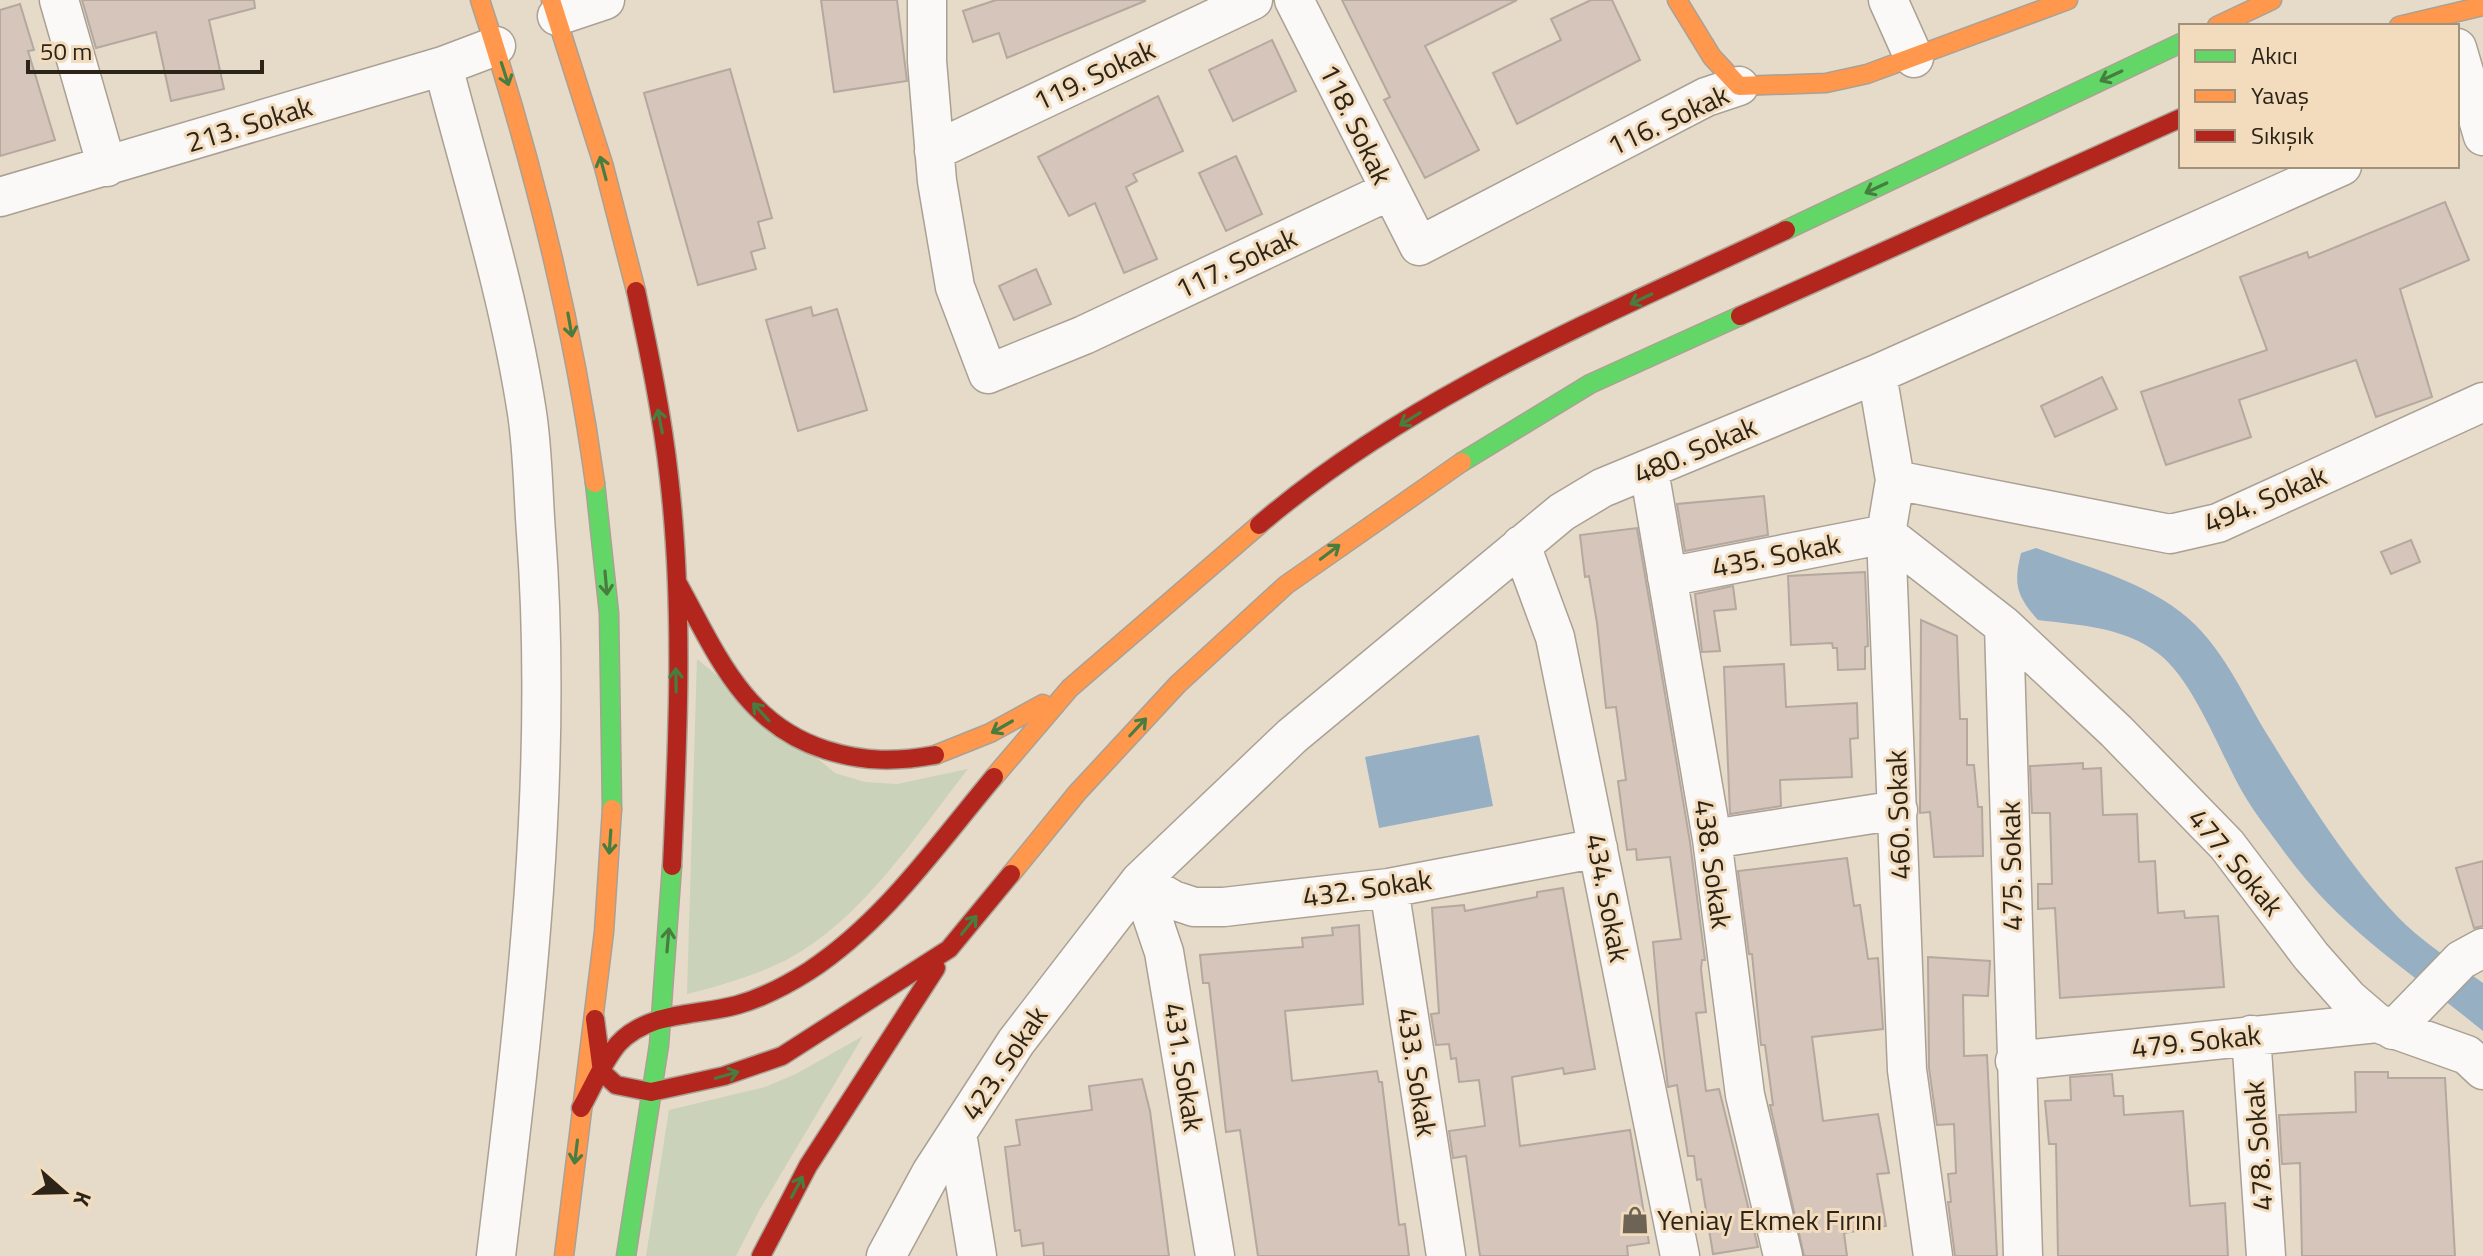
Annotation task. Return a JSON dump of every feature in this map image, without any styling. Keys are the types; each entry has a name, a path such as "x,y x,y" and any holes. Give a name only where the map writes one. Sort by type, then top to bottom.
{"main road":[{"path":"480,0 533,163 565,293 601,517 610,637 612,821 595,1019 564,1256"},
{"path":"1677,0 1712,57 1739,86"},
{"path":"2221,24 2272,0"},
{"name":"116. Sokak","path":"1739,86 1826,83 1914,58 2056,2"},
{"path":"554,8 619,227 647,350 666,453 675,580 677,770 661,1018 626,1256"},
{"path":"2440,24 2460,23"},
{"path":"581,1108 619,1043 661,1018 749,1000 801,976 843,948 872,922 1070,688 1288,501 1348,458 1488,371 2179,44"},
{"path":"761,1256 808,1166 949,949 1077,793 1178,684 1286,585 1440,476 1522,422 1590,384 2179,119"},
{"path":"675,580 724,663 771,724 833,753 857,760 897,761 934,756 981,740 1070,688"},
{"path":"595,1019 602,1072 616,1085 651,1092 724,1076 782,1056 949,949"}],"street":[{"path":"59,0 107,167"},
{"path":"554,8 605,0"},
{"path":"927,0 927,61 934,151"},
{"name":"119. Sokak","path":"934,151 1253,0"},
{"name":"118. Sokak","path":"1294,0 1419,246"},
{"path":"1888,0 1914,58"},
{"path":"2460,23 2471,119"},
{"name":"213. Sokak","path":"0,197 443,66 496,46"},
{"path":"443,66 513,334 528,416 539,571 544,724 535,915 496,1256"},
{"name":"116. Sokak","path":"1419,246 1706,97 1739,86"},
{"name":"117. Sokak","path":"934,151 955,287 988,374 1084,335 1389,191"},
{"name":"480. Sokak","path":"1140,881 1292,736 1562,512 1602,488 1877,374 2338,168"},
{"name":"460. Sokak","path":"1877,374 1895,480 1886,534 1907,1070 1933,1256"},
{"name":"494. Sokak","path":"1895,480 2170,534 2218,523 2483,402"},
{"name":"438. Sokak","path":"1649,470 1712,839 1745,1095 1783,1256"},
{"path":"1886,534 2004,626"},
{"name":"435. Sokak","path":"1667,577 1886,534"},
{"name":"434. Sokak","path":"1521,545 1555,637 1680,1256"},
{"name":"477. Sokak","path":"2004,626 2116,731 2227,845 2311,956 2349,999 2385,1026 2467,1055 2483,1070"},
{"name":"475. Sokak","path":"2004,626 2023,1256"},
{"path":"1712,839 1898,810"},
{"name":"432. Sokak","path":"1140,881 1173,900 1194,907 1389,888 1598,848"},
{"name":"423. Sokak","path":"886,1256 957,1133 1016,1042 1140,881"},
{"name":"431. Sokak","path":"1140,881 1164,952 1215,1256"},
{"name":"433. Sokak","path":"1389,888 1446,1256"},
{"path":"2385,1026 2472,954"},
{"name":"479. Sokak","path":"2015,1061 2251,1035 2385,1026"},
{"name":"478. Sokak","path":"2251,1035 2266,1256"},
{"path":"957,1133 977,1256"}],"green space":[{"path":"697,659 835,773 865,782 897,784 968,769 884,877 835,926 780,963 734,981 687,994"},
{"path":"863,1036 760,1209 736,1256 646,1256 669,1110 765,1087 796,1074"}],"water":[{"path":"2036,548 2136,585 2172,606 2202,632 2224,661 2318,815 2375,892 2415,933 2483,983 2483,1031 2353,928 2307,880 2248,801 2195,699 2172,666 2132,638 2085,626 2038,620 2021,597 2017,582 2021,553"},
{"path":"1479,735 1493,806 1379,828 1365,757"}],"building":[{"path":"82,0 254,0 255,8 209,20 224,89 171,101 156,32 96,48"},
{"path":"821,0 897,0 907,81 834,92"},
{"path":"996,0 1145,1 1007,58 999,33 973,42 963,11"},
{"path":"1342,0 1517,0 1425,46 1479,150 1425,178 1384,100 1390,97"},
{"path":"1591,0 1612,0 1640,60 1517,124 1493,73 1561,40 1551,19"},
{"path":"20,4 34,50 28,51 55,140 0,156 0,10"},
{"path":"1272,40 1296,91 1233,121 1209,70"},
{"path":"730,69 772,218 758,222 765,248 751,252 756,269 698,285 644,93"},
{"path":"1158,96 1183,151 1133,174 1137,181 1126,187 1157,259 1124,273 1095,203 1069,216 1038,157"},
{"path":"1236,156 1262,214 1226,231 1199,173"},
{"path":"2445,202 2469,260 2400,289 2432,397 2376,417 2356,360 2239,400 2251,437 2166,465 2141,392 2267,350 2240,277 2307,252 2309,258"},
{"path":"1036,269 1051,304 1014,320 999,286"},
{"path":"811,307 813,316 837,309 867,410 798,431 766,320"},
{"path":"2102,377 2117,409 2055,437 2041,406"},
{"path":"1764,496 1768,535 1685,551 1677,504"},
{"path":"1637,528 1690,842 1705,960 1702,960 1701,969 1706,1012 1696,1013 1706,1091 1719,1089 1758,1247 1713,1254 1701,1179 1697,1180 1694,1156 1688,1156 1677,1085 1668,1087 1660,1021 1653,942 1681,939 1670,857 1637,860 1636,849 1627,850 1618,781 1626,780 1616,707 1606,708 1597,623 1589,576 1585,577 1580,535"},
{"path":"2411,540 2420,562 2391,574 2381,552"},
{"path":"1865,572 1868,646 1865,647 1865,669 1838,670 1837,648 1833,648 1832,643 1791,645 1788,576"},
{"path":"1733,586 1736,609 1714,611 1720,651 1702,652 1695,594"},
{"path":"1921,620 1957,636 1960,719 1967,719 1967,765 1974,765 1978,807 1982,807 1983,856 1934,857 1930,812 1920,813"},
{"path":"1784,664 1786,707 1857,703 1858,738 1850,739 1852,777 1780,780 1781,806 1730,814 1724,667"},
{"path":"2083,763 2083,769 2101,768 2103,815 2137,814 2139,862 2155,861 2158,913 2184,911 2185,918 2218,916 2224,987 2060,998 2055,908 2038,909 2038,884 2052,884 2050,813 2032,813 2030,766"},
{"path":"1847,858 1854,906 1860,905 1868,959 1878,958 1883,1029 1812,1037 1823,1121 1878,1114 1889,1173 1877,1174 1886,1226 1844,1233 1847,1256 1804,1256 1770,1105 1773,1105 1765,1045 1761,1045 1752,954 1749,954 1738,871"},
{"path":"2483,861 2483,926 2474,928 2456,868"},
{"path":"1563,888 1595,1069 1564,1074 1563,1068 1512,1077 1520,1146 1630,1130 1649,1243 1627,1246 1628,1256 1480,1256 1466,1156 1453,1158 1449,1131 1485,1126 1479,1080 1459,1082 1456,1058 1451,1059 1449,1044 1436,1045 1431,1014 1439,1013 1432,908 1464,905 1465,911 1537,897 1537,892"},
{"path":"1359,925 1363,1004 1285,1011 1292,1081 1377,1071 1379,1082 1382,1082 1399,1225 1405,1224 1409,1256 1258,1256 1240,1130 1226,1132 1209,983 1203,983 1200,955 1303,947 1302,938 1333,935 1332,928"},
{"path":"1928,957 1990,961 1988,996 1963,995 1964,1056 1987,1055 1997,1256 1955,1256 1948,1202 1951,1202 1948,1174 1956,1173 1954,1124 1937,1125 1929,1068"},
{"path":"2355,1072 2388,1072 2388,1078 2445,1078 2455,1256 2302,1256 2300,1163 2282,1164 2279,1115 2356,1112"},
{"path":"2112,1074 2114,1096 2123,1096 2124,1115 2183,1111 2190,1206 2225,1203 2228,1256 2058,1256 2056,1144 2049,1144 2045,1101 2071,1100 2070,1077"},
{"path":"1142,1079 1150,1111 1169,1256 1044,1256 1043,1243 1022,1246 1020,1230 1015,1231 1005,1147 1020,1145 1016,1120 1092,1110 1089,1086"}],"traffic: fast":[{"path":"1786,230 2179,44"},
{"path":"1462,462 1590,384 1740,316"},
{"path":"595,483 609,613 612,809"},
{"path":"626,1256 659,1045 672,866"}],"traffic: slow":[{"path":"480,0 517,119 548,239 575,360 595,483"},
{"path":"551,0 604,167 636,291"},
{"path":"1677,0 1712,57 1739,86 1826,83 1867,74 2068,0"},
{"path":"2221,24 2272,0"},
{"path":"2407,24 2483,6"},
{"path":"1011,874 1077,793 1178,684 1286,585 1462,462"},
{"path":"994,777 1070,688 1259,525"},
{"path":"935,755 990,733 1043,704"},
{"path":"564,1256 604,932 612,809"}],"traffic: jam":[{"path":"1740,316 2179,119"},
{"path":"1259,525 1381,435 1446,396 1581,326 1786,230"},
{"path":"636,291 663,430 674,525 678,672 672,866"},
{"path":"677,582 719,659 753,704 773,723 797,738 854,757 893,760 935,755"},
{"path":"581,1108 607,1059 630,1033 658,1020 756,999 801,976 836,951 862,930 908,881 994,777"},
{"path":"595,1019 602,1072 616,1085 651,1092 724,1076 782,1056 949,949 1011,874"},
{"path":"761,1256 808,1166 936,968"}],"place":[{"name":"Yeniay Ekmek Fırını","path":"1635,1220"}]}
